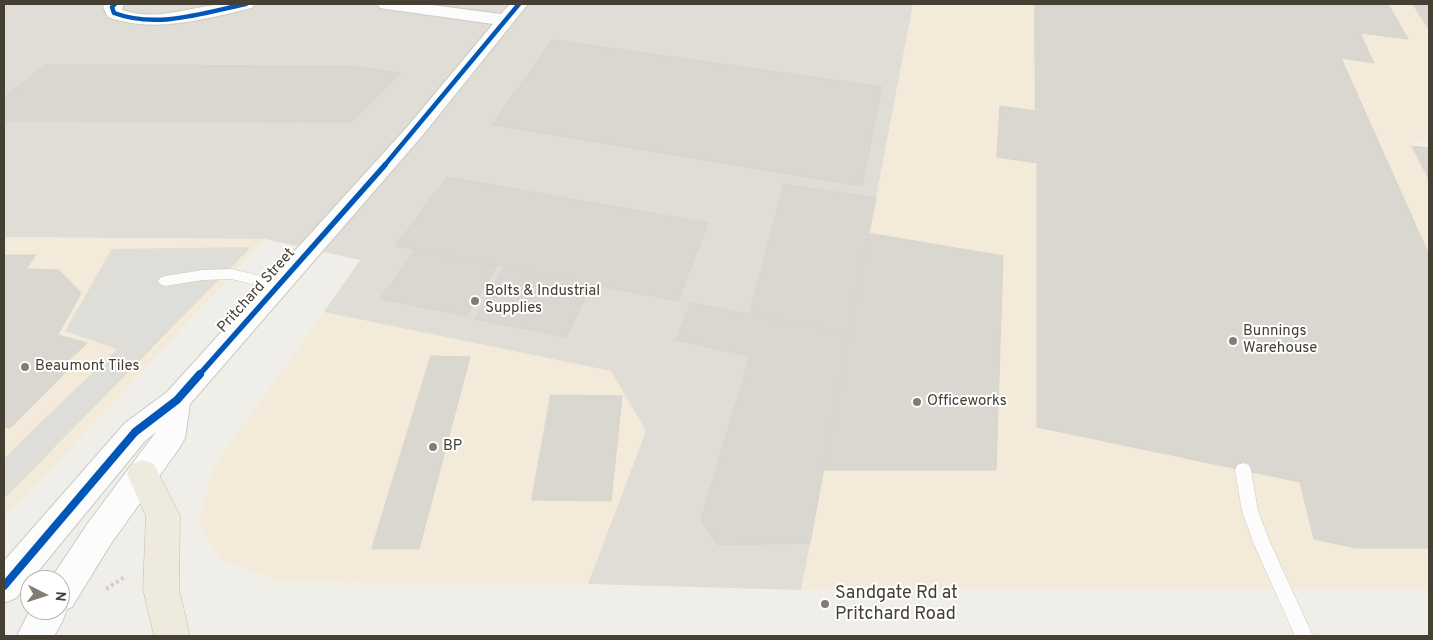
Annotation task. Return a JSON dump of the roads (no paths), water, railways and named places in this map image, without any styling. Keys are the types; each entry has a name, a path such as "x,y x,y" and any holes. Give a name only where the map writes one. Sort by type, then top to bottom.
{"highway":[{"path":"143,474 163,516 161,589 172,636"}],"street":[{"path":"114,4 112,7 114,13 122,17 150,21 246,4"},
{"path":"386,4 512,12"},
{"name":"Pritchard Street","path":"4,586 45,535 135,432 177,400 280,284 415,131 512,12"},
{"path":"70,578 98,534 170,438 177,400"},
{"path":"34,636 44,620"}],"lane":[{"path":"165,281 203,275 231,274 280,284"},
{"path":"1242,470 1250,511 1261,542 1304,636"}],"place":[{"name":"Bolts & Industrial Supplies","path":"475,301"},
{"name":"Bunnings Warehouse","path":"1233,341"},
{"name":"Beaumont Tiles","path":"25,367"},
{"name":"Officeworks","path":"917,402"},
{"name":"BP","path":"433,447"},
{"name":"Sandgate Rd at Pritchard Road","path":"825,604"}]}
